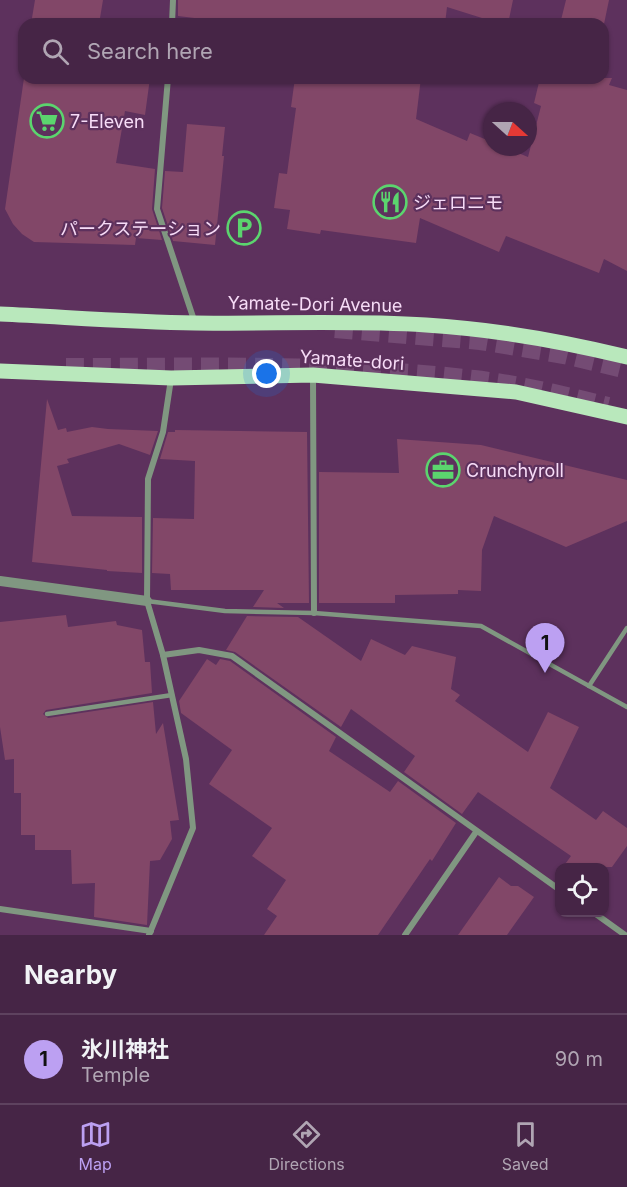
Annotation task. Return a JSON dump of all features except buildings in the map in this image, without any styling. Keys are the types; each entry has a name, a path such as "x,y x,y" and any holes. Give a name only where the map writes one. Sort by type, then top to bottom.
{"main road":[{"name":"Yamate-Dori Avenue","path":"0,314 195,323 324,321 427,325 516,335 627,357"},
{"name":"Yamate-dori","path":"0,371 171,378 313,375 516,392 627,417"}],"street":[{"path":"172,18 173,0"},
{"path":"167,84 157,209 195,323"},
{"path":"313,375 314,613"},
{"path":"0,909 150,933 193,828 186,759 163,656 147,601 148,479 163,432 171,378"},
{"path":"0,581 147,601"},
{"path":"163,656 199,650 232,656 555,887"},
{"path":"405,935 476,832"},
{"path":"600,917 625,935"}],"lane":[{"path":"147,601 225,611 314,613 481,626 627,707"},
{"path":"589,686 627,628"},
{"path":"48,714 172,695"}],"tunnel":[{"path":"335,329 480,341 564,355 627,370"},
{"path":"66,367 270,367 372,370 508,384 608,406"}],"place":[{"name":"7-Eleven","path":"47,121"},
{"name":"ジェロニモ","path":"390,202"},
{"name":"パークステーション","path":"244,228"},
{"name":"Crunchyroll","path":"443,470"},
{"name":"氷川神社","path":"545,673"}]}
